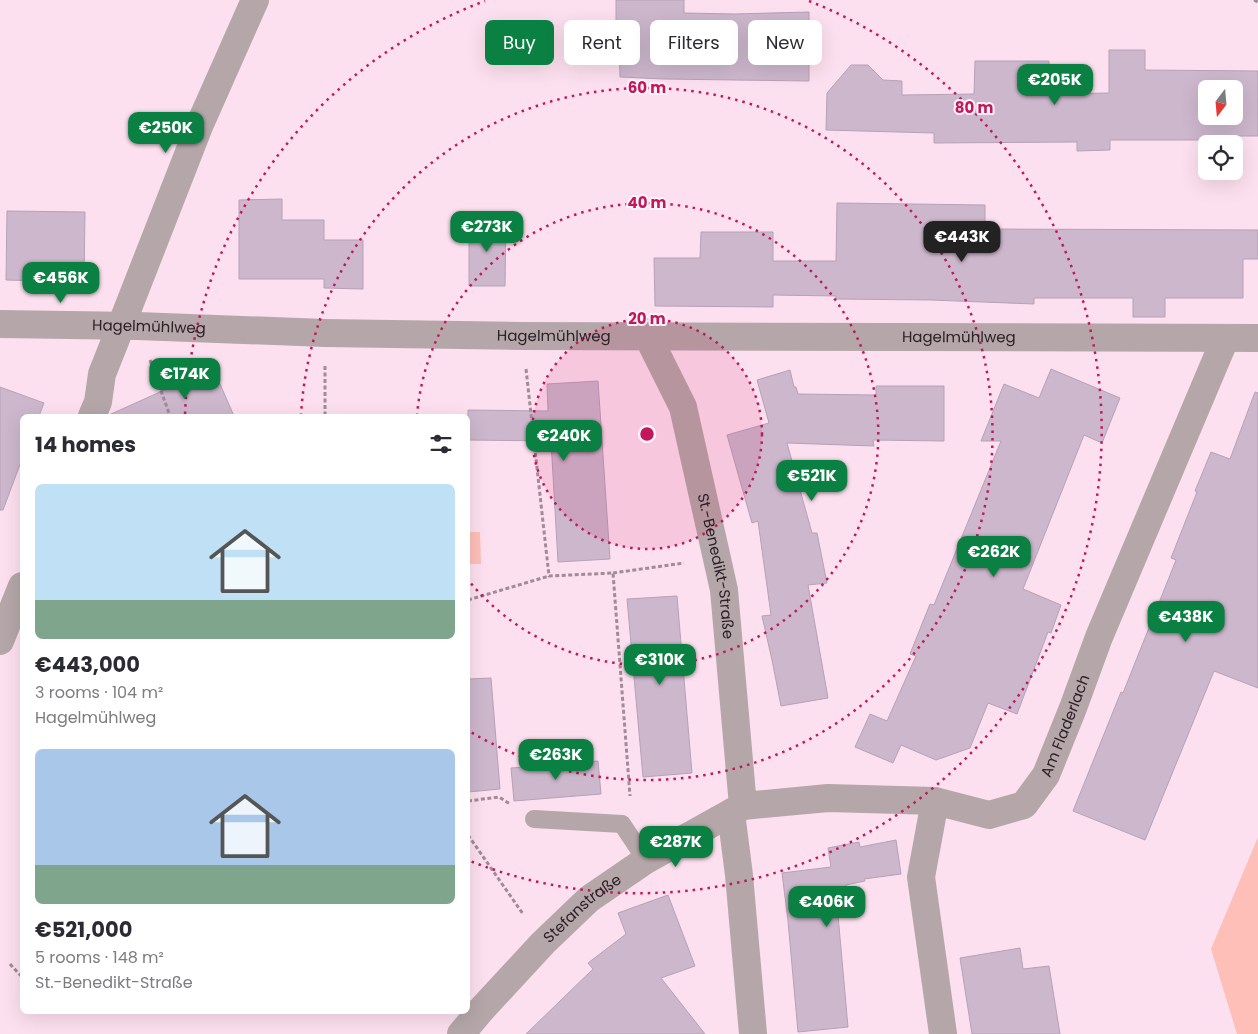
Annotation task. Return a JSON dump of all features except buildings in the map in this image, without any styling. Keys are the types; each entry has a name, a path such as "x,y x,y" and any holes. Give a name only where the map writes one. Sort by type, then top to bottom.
{"street":[{"path":"93,414 98,402 102,374 129,326 200,124 255,0"},
{"name":"Hagelmühlweg","path":"0,324 129,326 325,333 522,336 1258,338"},
{"name":"St.-Benedikt-Straße","path":"648,337 683,407 724,590 739,875 753,1034"},
{"name":"Am Fladerlach","path":"935,801 989,815 1024,805 1046,775 1099,637 1225,339"},
{"path":"0,641 20,591"},
{"name":"Stefanstraße","path":"462,1034 481,1010 543,943 589,899 646,860 737,810 828,798 935,801"},
{"path":"935,801 921,877 943,1034"}],"lane":[{"path":"534,819 622,824 646,860"}],"path":[{"path":"1254,0 1258,2"},
{"path":"129,326 169,414"},
{"path":"325,333 325,414"},
{"path":"522,336 549,576"},
{"path":"470,599 549,576 613,573 717,559"},
{"path":"613,573 631,794 622,824"},
{"path":"470,800 499,797 534,819"},
{"path":"470,838 543,943"},
{"path":"10,964 20,975"}],"shaded area":[{"path":"470,532 480,532 481,564 470,564"},
{"path":"1258,837 1258,1034 1237,1034 1211,949"}]}
